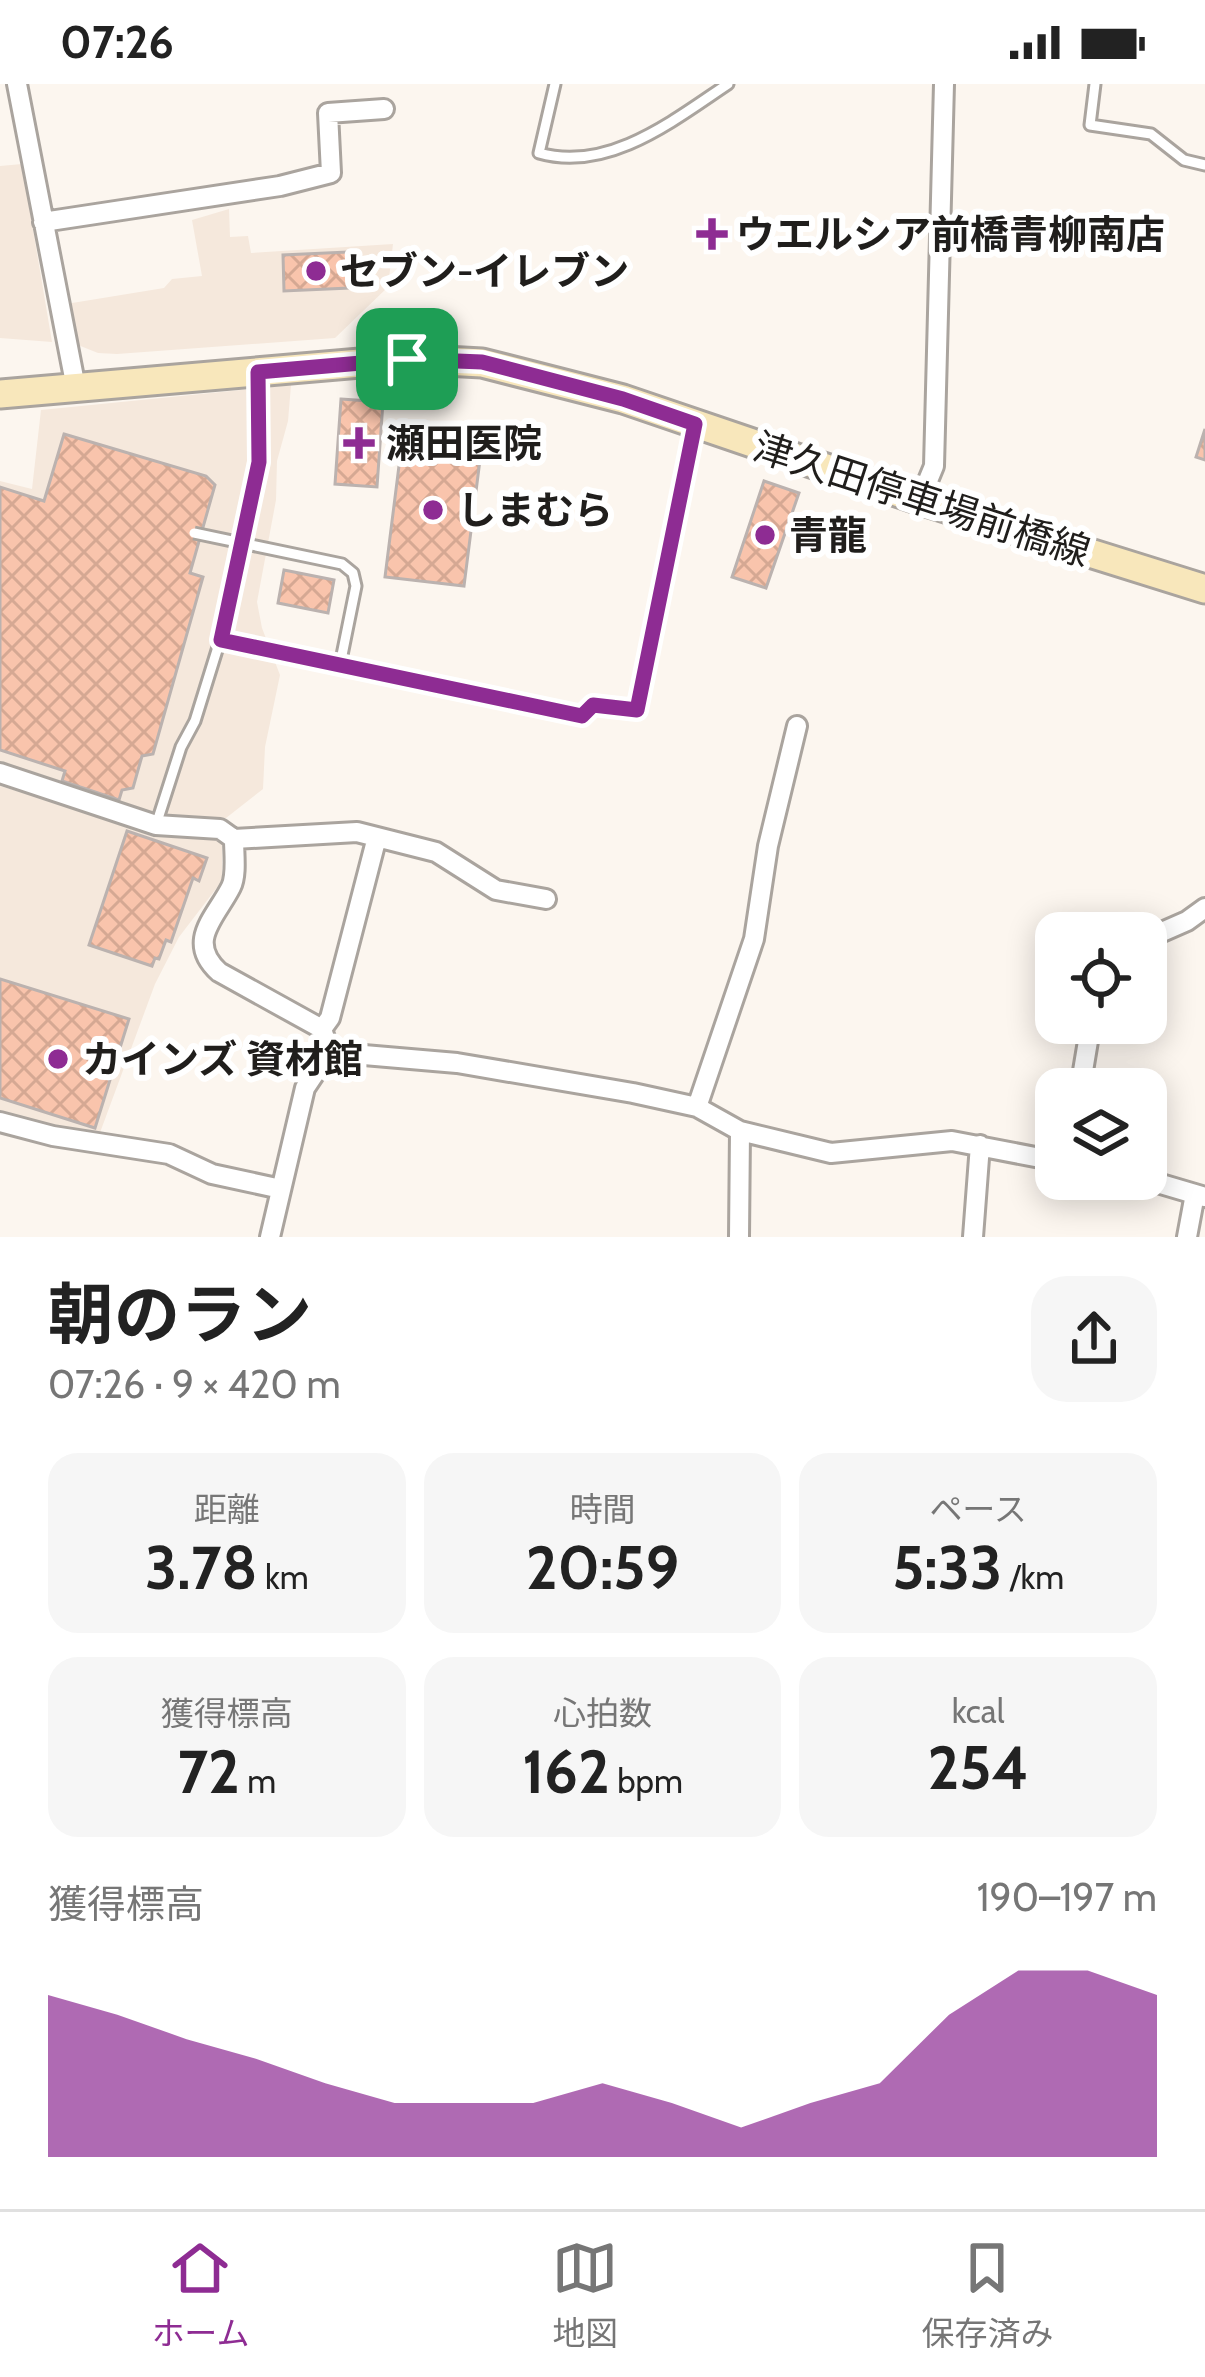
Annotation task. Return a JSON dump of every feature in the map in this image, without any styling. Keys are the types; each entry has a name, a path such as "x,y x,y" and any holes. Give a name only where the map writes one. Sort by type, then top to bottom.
{"main road":[{"name":"津久田停車場前橋線","path":"0,394 407,359 482,362 623,399 920,500 1205,589"}],"street":[{"path":"17,84 76,388"},
{"path":"920,500 934,466 944,84"},
{"path":"44,222 280,186 332,173 328,113 384,110"},
{"path":"698,1107 754,939 768,845 797,726"},
{"path":"0,773 156,825 220,829 234,839 357,832 377,836 436,852 496,890 547,899"},
{"path":"322,1029 330,1018 377,836"},
{"path":"234,839 233,884 215,910 203,942 206,961 322,1029 329,1052"},
{"path":"1167,930 1205,908"},
{"path":"329,1052 457,1063 698,1107 740,1131 831,1153 952,1141 1035,1156"},
{"path":"270,1237 305,1088 329,1052"},
{"path":"0,1122 53,1136 169,1154 212,1174 281,1189"},
{"path":"739,1237 740,1131"},
{"path":"974,1237 980,1145"},
{"path":"1167,1186 1200,1196 1187,1237"}],"lane":[{"path":"555,84 539,153 562,160 616,150 672,122 728,84"},
{"path":"1095,84 1090,124 1151,134 1184,160 1205,165"},
{"path":"156,825 221,640 259,462 258,372"},
{"path":"221,640 582,716 593,705 637,710 695,424"},
{"path":"194,533 343,564 353,573 356,586 340,665"}],"shaded area":[{"path":"22,164 52,342 0,338 0,166"},
{"path":"229,209 230,237 248,236 251,253 393,244 388,287 335,338 117,354 98,353 73,343 66,304 164,288 172,279 202,276 192,220"},
{"path":"291,385 257,602 280,675 265,747 263,789 226,818 149,813 0,765 0,481 32,489 41,410"},
{"path":"0,786 156,833 216,839 222,845 222,881 179,937 155,984 98,1138 0,1114"}],"building":[{"name":"セブン-イレブン","path":"347,252 349,288 284,291 283,255"},
{"name":"瀬田医院","path":"341,399 383,402 377,487 335,484"},
{"path":"1205,429 1205,460 1196,457"},
{"path":"64,434 206,476 215,485 190,573 203,577 153,754 142,756 133,788 122,790 119,800 62,781 65,771 0,750 0,487 44,501"},
{"name":"しまむら","path":"403,434 482,444 464,586 385,577"},
{"name":"青龍","path":"764,481 799,493 766,588 732,577"},
{"path":"284,570 334,580 328,613 278,603"},
{"path":"127,831 207,858 199,881 193,878 171,942 166,940 152,966 89,945"},
{"name":"カインズ 資材館","path":"0,979 129,1019 95,1128 0,1098"}],"place":[{"name":"ウエルシア前橋青柳南店","path":"712,234"},
{"name":"セブン-イレブン","path":"316,271"},
{"name":"瀬田医院","path":"359,443"},
{"name":"しまむら","path":"433,510"},
{"name":"青龍","path":"765,535"},
{"name":"カインズ 資材館","path":"58,1059"}],"route":[{"path":"407,359 482,362 623,399 695,424 637,710 593,705 582,716 221,640 259,462 258,372 407,359"}]}
